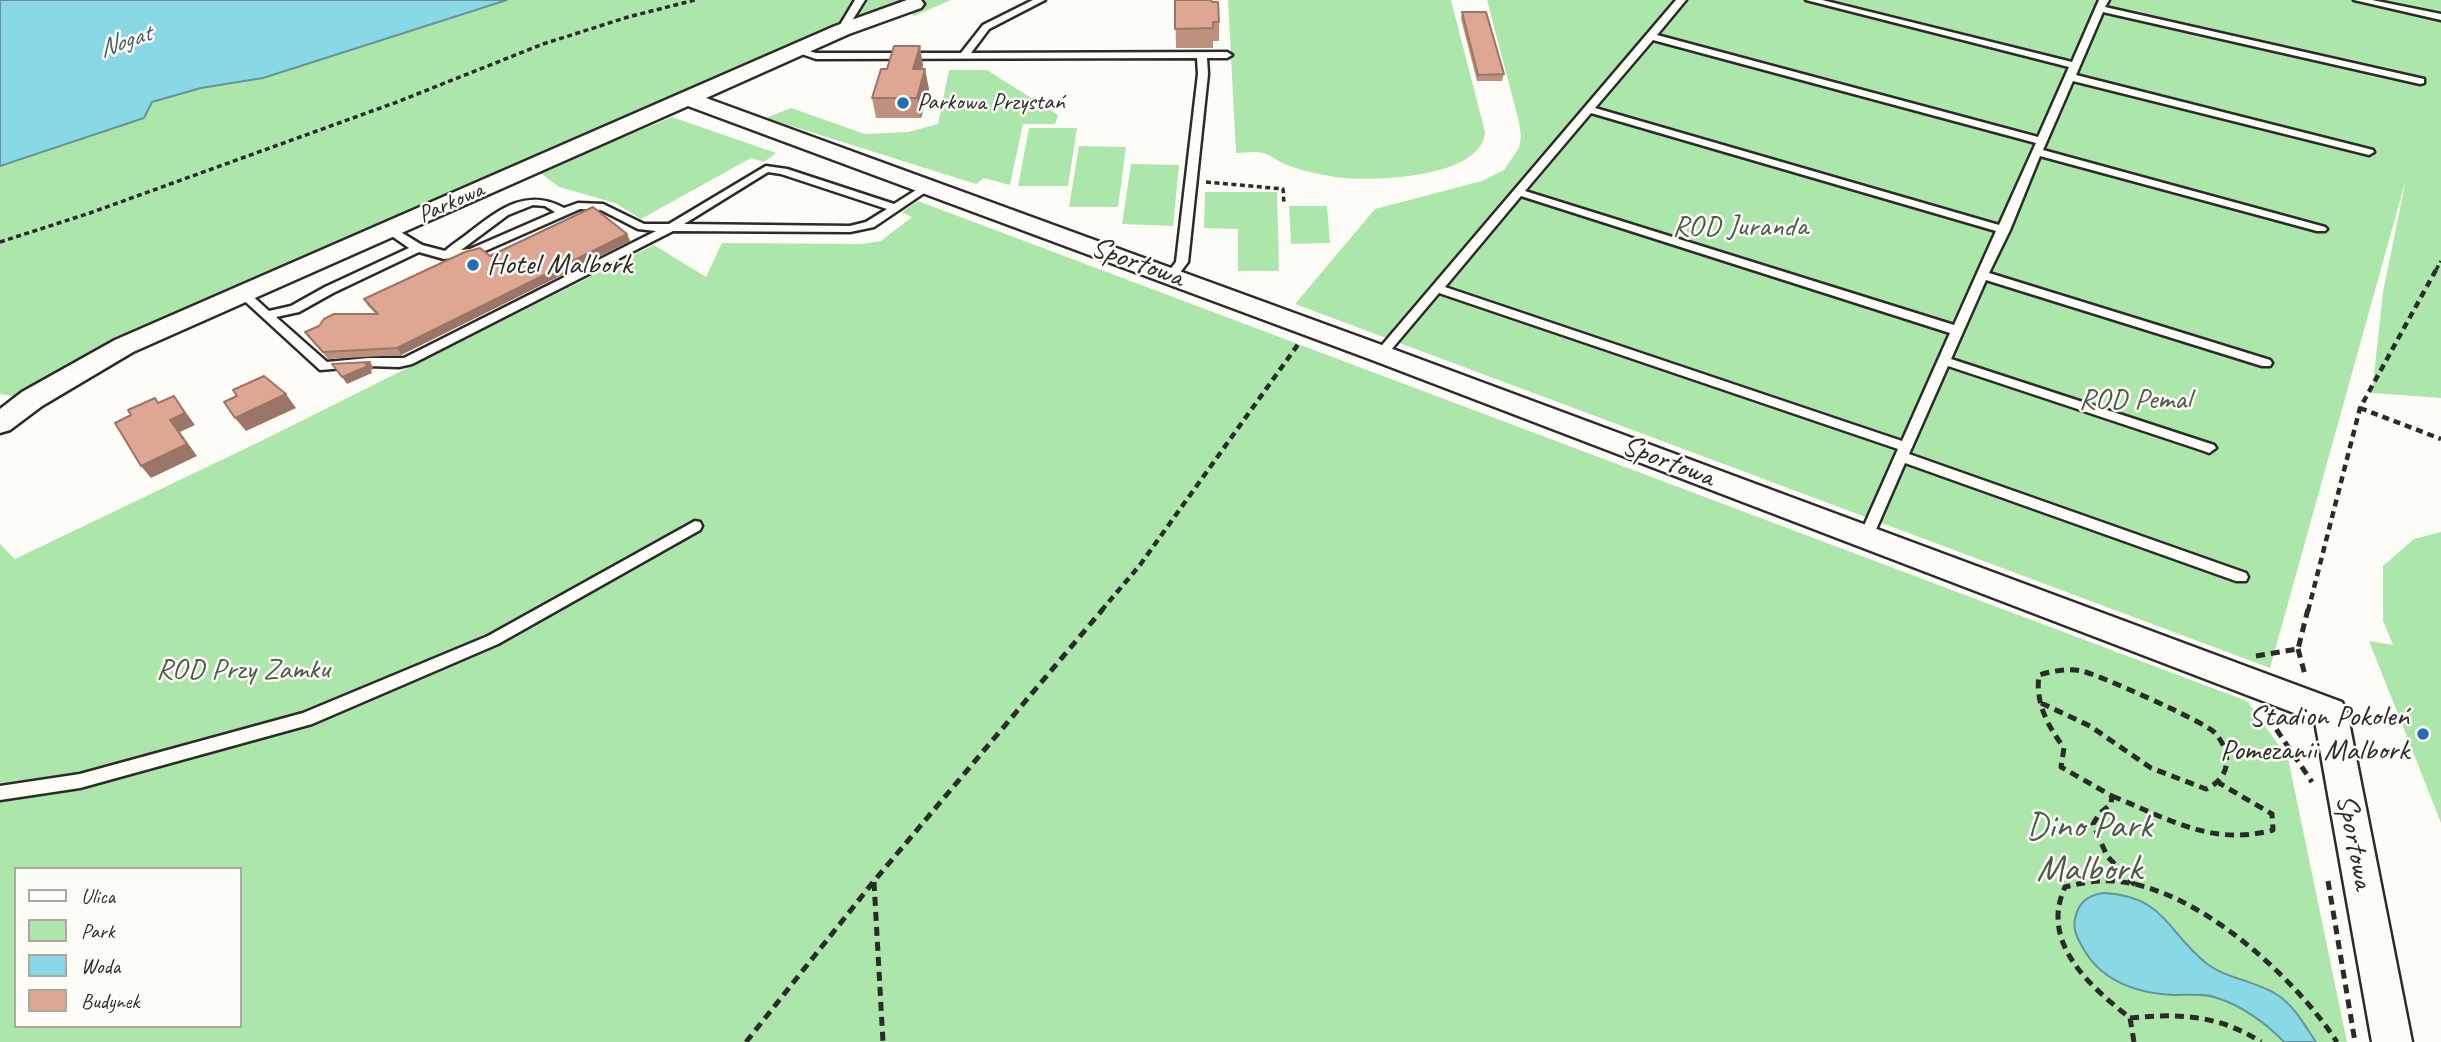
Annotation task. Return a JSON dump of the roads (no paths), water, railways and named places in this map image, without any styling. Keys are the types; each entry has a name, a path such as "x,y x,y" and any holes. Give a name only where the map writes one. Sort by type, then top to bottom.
{"street":[{"name":"Parkowa","path":"0,424 32,399 124,346 842,30 914,4"},
{"name":"Sportowa","path":"690,99 1310,327 2330,712 2392,1042"}],"lane":[{"path":"842,30 860,0"},
{"path":"963,55 986,27 1041,0"},
{"path":"1381,354 1681,0"},
{"path":"1811,0 2369,152"},
{"path":"2359,0 2441,17"},
{"path":"1866,537 2102,4 2420,81"},
{"path":"1650,36 2321,229"},
{"path":"798,51 816,56 1227,55"},
{"path":"1171,276 1182,262 1203,74 1202,55"},
{"path":"1587,109 2004,230"},
{"path":"243,294 324,367 368,362 398,363 408,361 670,228 766,169 894,208"},
{"path":"390,230 418,248 444,255 472,251 578,206 603,207 642,227 850,229 870,225 928,187"},
{"path":"1518,192 1959,331"},
{"path":"444,255 521,204 548,203 562,212"},
{"path":"267,315 295,309 328,290 418,248"},
{"path":"1984,275 2266,363"},
{"path":"1436,288 1904,452 2241,577"},
{"path":"1945,361 2209,448"},
{"path":"0,793 80,781 306,719 493,640 695,526"}],"water":[{"name":"Nogat","path":"0,0 507,0 263,78 201,88 152,102 144,118 0,166"},
{"path":"2103,893 2124,896 2152,908 2206,963 2223,973 2271,991 2285,1000 2316,1042 2284,1042 2253,1016 2212,996 2149,992 2113,979 2094,963 2084,949 2077,937 2074,923 2081,904 2088,898"}],"place":[{"name":"Parkowa Przystań","path":"903,103"},
{"name":"Hotel Malbork","path":"473,265"},
{"name":"Stadion Pokoleń Pomezanii Malbork","path":"2423,734"}],"park label":[{"name":"ROD Juranda","path":"1740,227"},
{"name":"ROD Pemal","path":"2135,400"},
{"name":"ROD Przy Zamku","path":"243,670"},
{"name":"Dino Park Malbork","path":"2089,848"}]}
